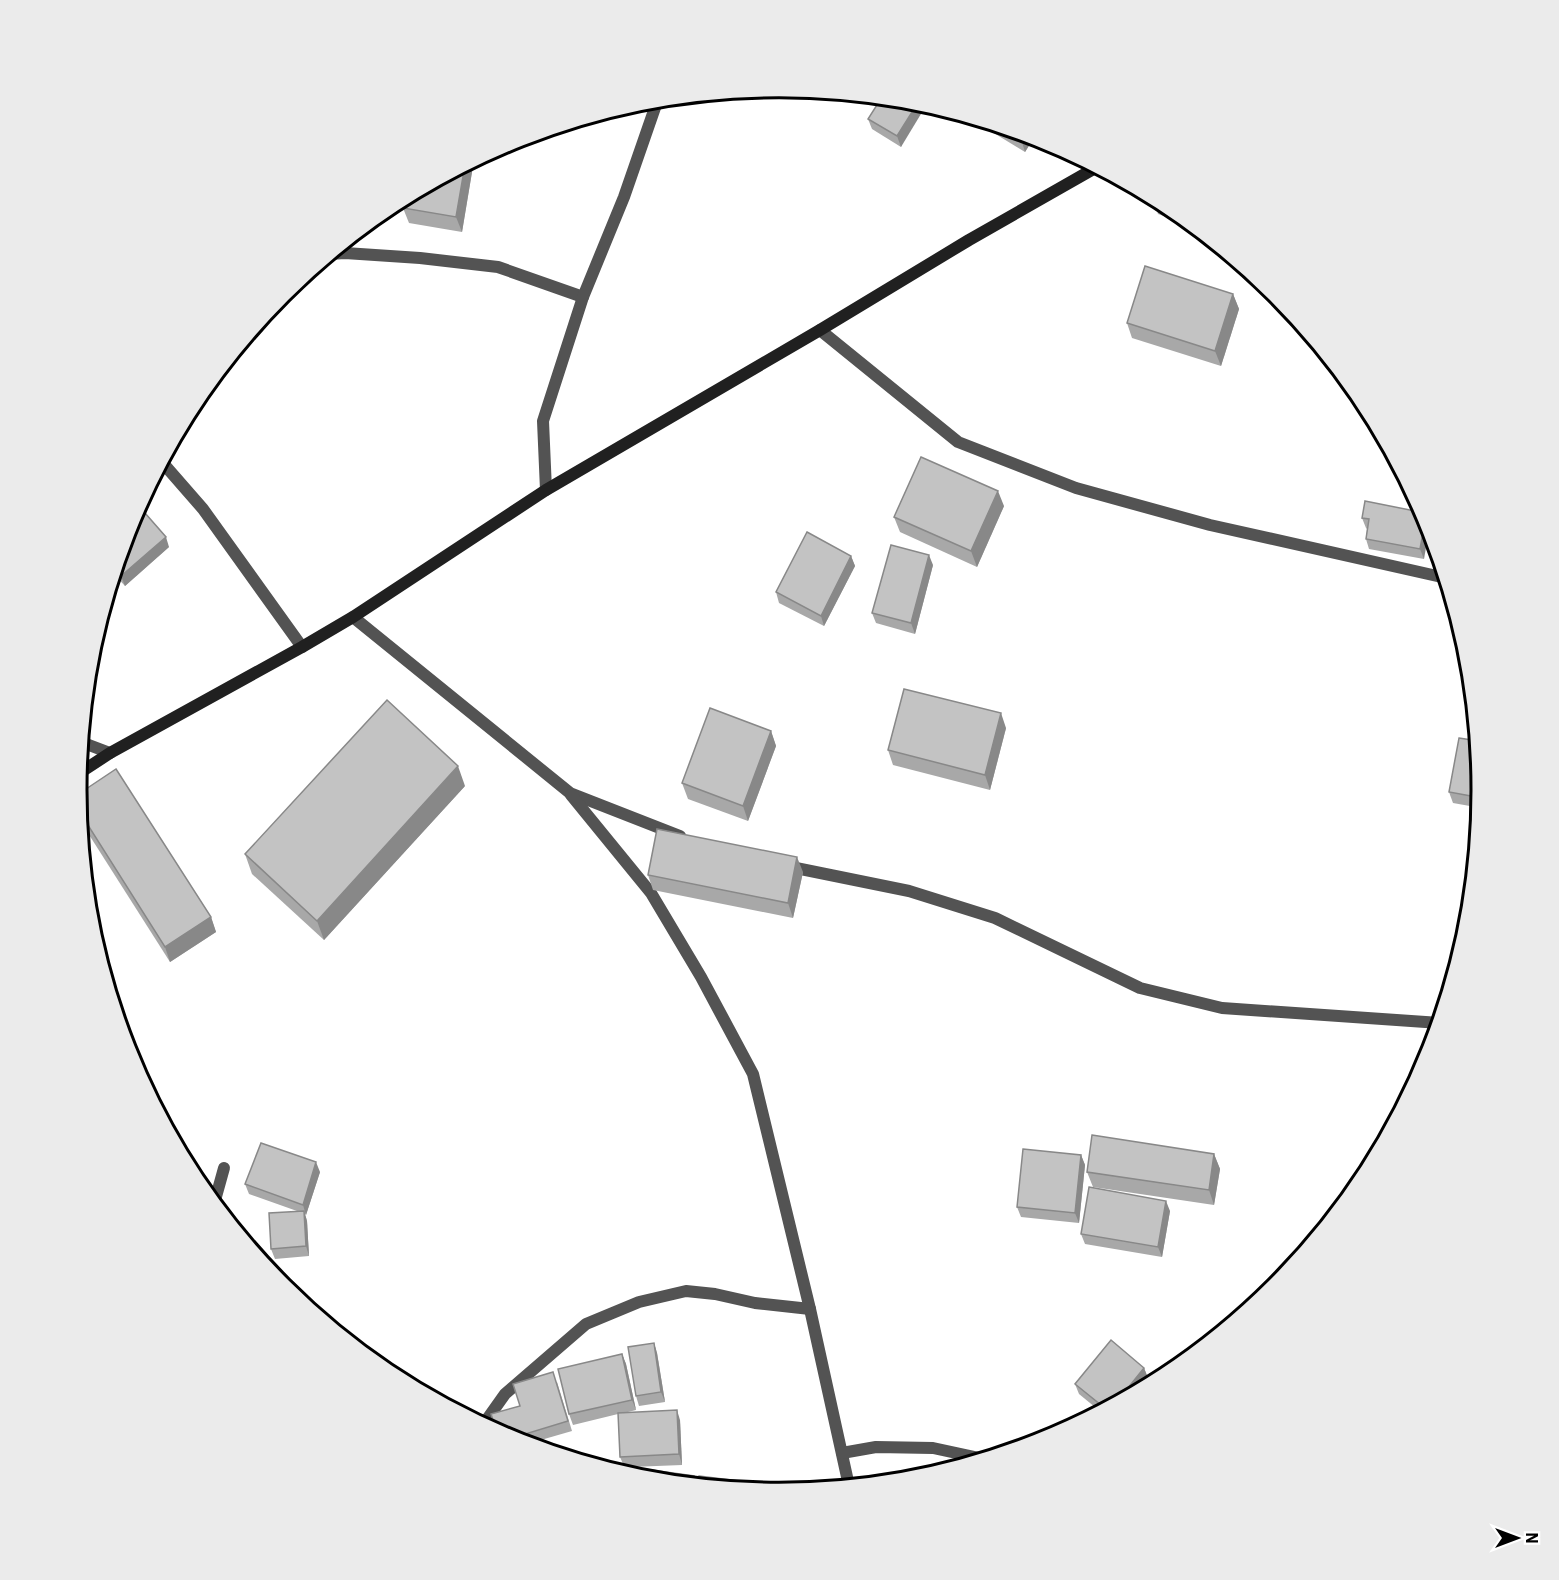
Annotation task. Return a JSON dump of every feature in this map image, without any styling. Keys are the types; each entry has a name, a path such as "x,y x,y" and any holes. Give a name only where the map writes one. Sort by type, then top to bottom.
{"main road":[{"path":"87,768 353,617 546,490 1089,171"}],"street":[{"path":"546,490 543,421 584,297 624,197 654,109"},
{"path":"343,253 420,258 498,267 584,297"},
{"path":"820,330 958,442 1087,491 1210,525 1438,576"},
{"path":"167,468 203,509 302,647"},
{"path":"353,617 570,794 651,893 701,977 753,1074 810,1309 848,1479"},
{"path":"88,745 110,753"},
{"path":"570,794 691,840"},
{"path":"770,861 909,891 995,918 1140,988 1191,1001 1222,1008 1431,1022"},
{"path":"217,1193 224,1168"},
{"path":"488,1418 505,1394 586,1323 639,1302 686,1291 715,1294 755,1303 810,1309"},
{"path":"842,1453 876,1447 933,1448 969,1456"}],"building":[{"path":"877,104 913,111 897,136 868,119"},
{"path":"463,174 456,217 404,208"},
{"path":"1145,266 1233,294 1215,351 1127,323"},
{"path":"921,457 998,491 971,551 894,517"},
{"path":"1365,501 1413,511 1423,535 1420,549 1366,539 1369,519 1362,518"},
{"path":"145,513 166,537 121,576"},
{"path":"807,532 851,556 821,616 776,592"},
{"path":"891,545 929,555 911,623 872,613"},
{"path":"904,689 1001,713 985,775 888,750"},
{"path":"387,700 458,766 317,921 245,854"},
{"path":"710,708 771,731 743,806 682,783"},
{"path":"1459,738 1470,740 1472,796 1449,792"},
{"path":"116,769 211,917 165,947 88,825 87,788"},
{"path":"657,829 797,857 788,903 648,875"},
{"path":"1092,1135 1214,1154 1209,1190 1087,1172"},
{"path":"261,1143 316,1162 303,1205 245,1184"},
{"path":"1023,1149 1081,1155 1075,1213 1017,1207"},
{"path":"1089,1187 1166,1201 1158,1247 1081,1234"},
{"path":"304,1211 306,1246 271,1249 269,1213"},
{"path":"1111,1340 1144,1368 1127,1390 1100,1404 1075,1384"},
{"path":"654,1343 661,1392 636,1396 628,1347"},
{"path":"622,1354 632,1400 569,1414 558,1369"},
{"path":"553,1372 568,1421 525,1434 493,1420 491,1414 520,1406 513,1384"},
{"path":"677,1410 679,1454 620,1457 618,1413"},
{"path":"645,1469 694,1476 689,1477"},
{"path":"699,1476 739,1481 734,1481 699,1478"}]}
